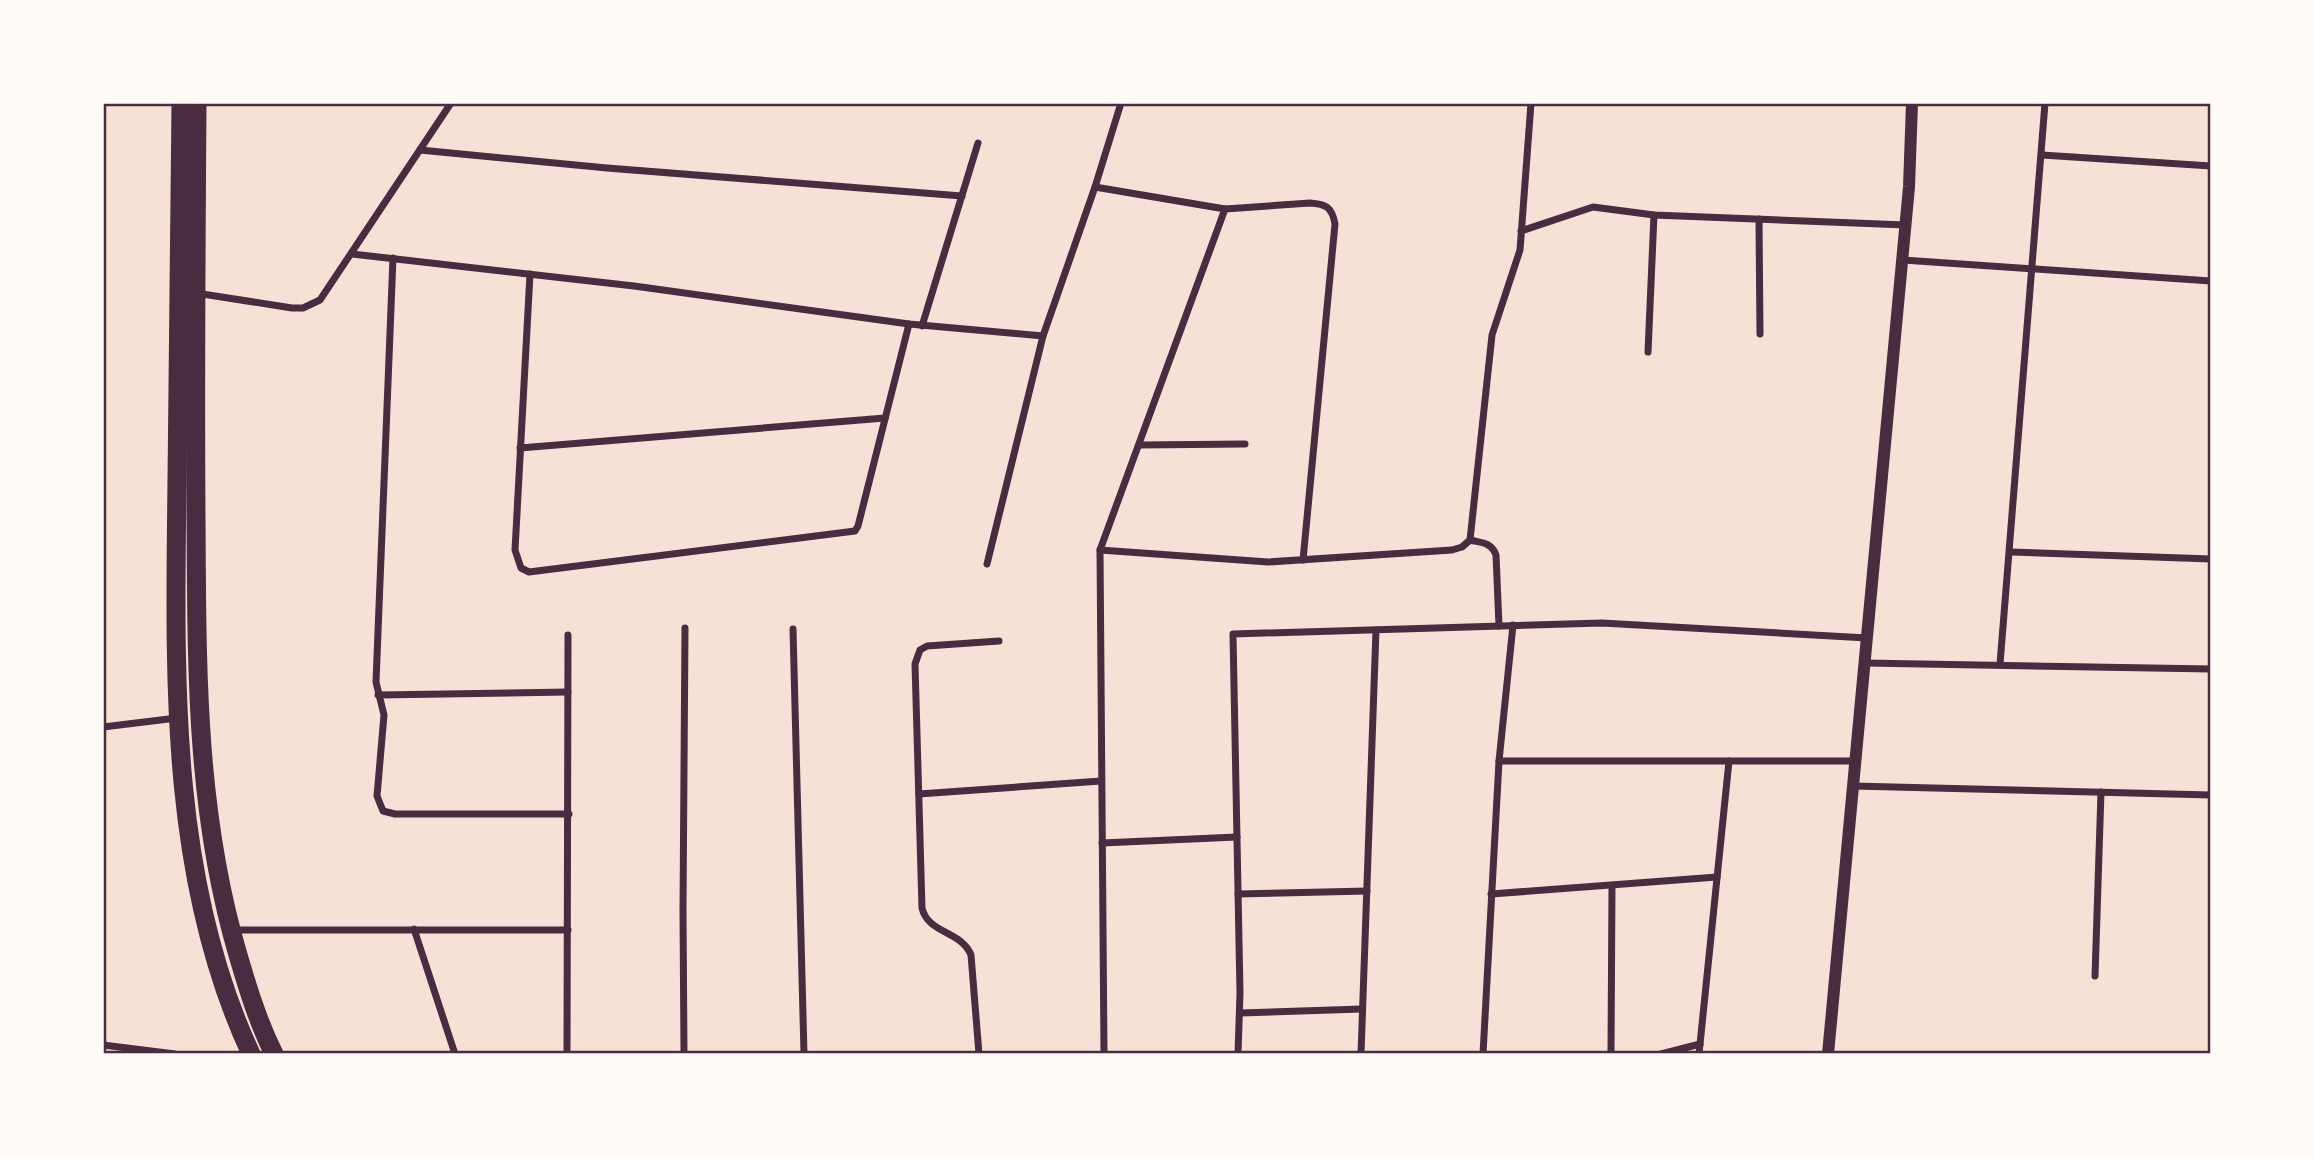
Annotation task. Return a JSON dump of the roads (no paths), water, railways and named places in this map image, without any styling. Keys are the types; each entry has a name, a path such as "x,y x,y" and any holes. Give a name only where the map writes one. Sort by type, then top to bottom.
{"highway":[{"path":"181,103 175,611 178,718 191,853 207,932 234,1018 251,1054"},
{"path":"197,103 195,293 198,715 213,849 231,930 254,1009 274,1054"}],"street":[{"path":"195,293 292,309 303,308 320,300 451,103"},
{"path":"986,564 1043,336 1121,103"},
{"path":"1100,550 1268,562 1452,550 1462,547 1470,540 1492,335 1516,264 1521,231 1531,103"},
{"path":"1828,1054 1903,260 1912,103"},
{"path":"2000,664 2045,103"},
{"path":"922,326 978,143"},
{"path":"421,150 607,168 962,196"},
{"path":"2042,155 2211,166"},
{"path":"1095,187 1225,209 1323,204 1329,207 1334,215 1303,560"},
{"path":"1521,231 1593,207 1654,215 1906,225"},
{"path":"1104,1054 1100,550 1225,209"},
{"path":"1648,352 1654,215"},
{"path":"1759,219 1760,334"},
{"path":"352,254 634,286 922,326 1043,336"},
{"path":"393,258 376,682 384,721 377,796 383,810 395,814 569,814"},
{"path":"1903,260 2211,281"},
{"path":"530,274 515,550 521,568 529,572 855,531 909,324"},
{"path":"520,448 885,418"},
{"path":"1139,445 1245,444"},
{"path":"1470,540 1494,548 1499,626"},
{"path":"2010,552 2211,559"},
{"path":"1238,1054 1240,1013 1233,634 1602,623 1867,638"},
{"path":"1483,1054 1499,761 1513,625"},
{"path":"684,1054 685,628"},
{"path":"793,629 804,1054"},
{"path":"1361,1054 1376,630"},
{"path":"567,1054 568,635"},
{"path":"979,1054 968,946 930,924 924,917 916,656 927,646 999,641"},
{"path":"1866,663 2211,669"},
{"path":"378,695 568,692"},
{"path":"103,727 178,718"},
{"path":"1499,761 1856,761"},
{"path":"1699,1054 1729,761"},
{"path":"919,794 1101,781"},
{"path":"1853,786 2211,795"},
{"path":"2095,976 2101,792"},
{"path":"1102,843 1237,837"},
{"path":"1491,894 1717,877"},
{"path":"1611,1054 1612,886"},
{"path":"1238,894 1367,891"},
{"path":"414,929 455,1054"},
{"path":"231,930 568,930"},
{"path":"1240,1013 1363,1009"},
{"path":"1661,1054 1700,1044"},
{"path":"103,1045 175,1054"}]}
